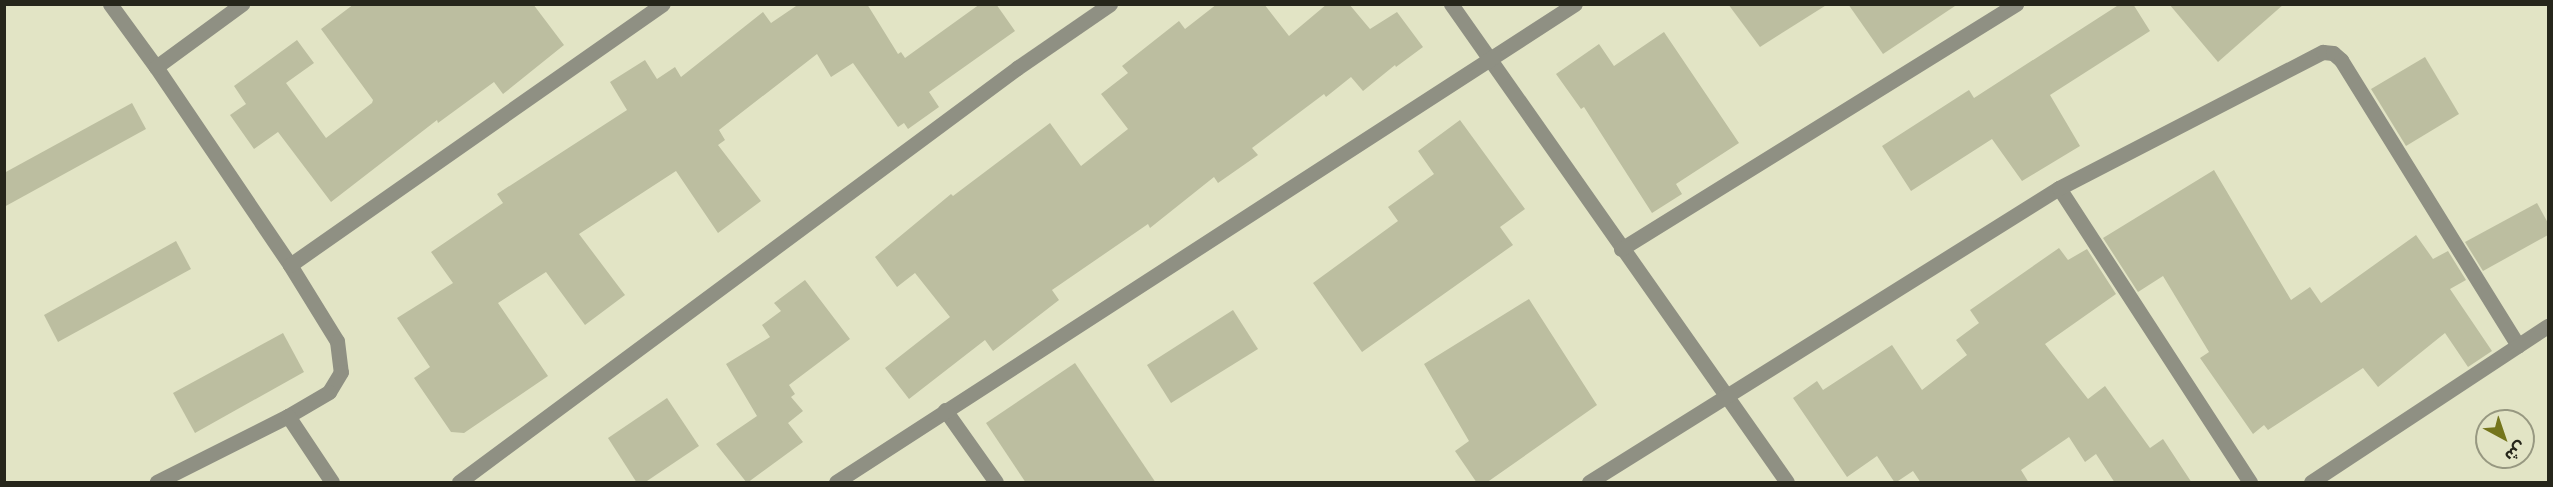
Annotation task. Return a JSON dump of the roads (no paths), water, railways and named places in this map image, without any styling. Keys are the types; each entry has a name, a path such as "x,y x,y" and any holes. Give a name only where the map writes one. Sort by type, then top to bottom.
{"street":[{"path":"110,4 156,67 290,265 337,341 341,372 329,392 288,416 157,483"},
{"path":"156,67 242,4"},
{"path":"290,265 663,4"},
{"path":"459,483 1007,75 1110,4"},
{"path":"1451,4 1787,483"},
{"path":"836,483 945,410 1490,61 1575,4"},
{"path":"1621,249 2016,4"},
{"path":"1589,483 2059,188 2323,52 2333,53 2341,60 2518,346"},
{"path":"2059,188 2250,483"},
{"path":"2311,483 2548,326"},
{"path":"945,410 996,483"},
{"path":"288,416 332,483"}]}
